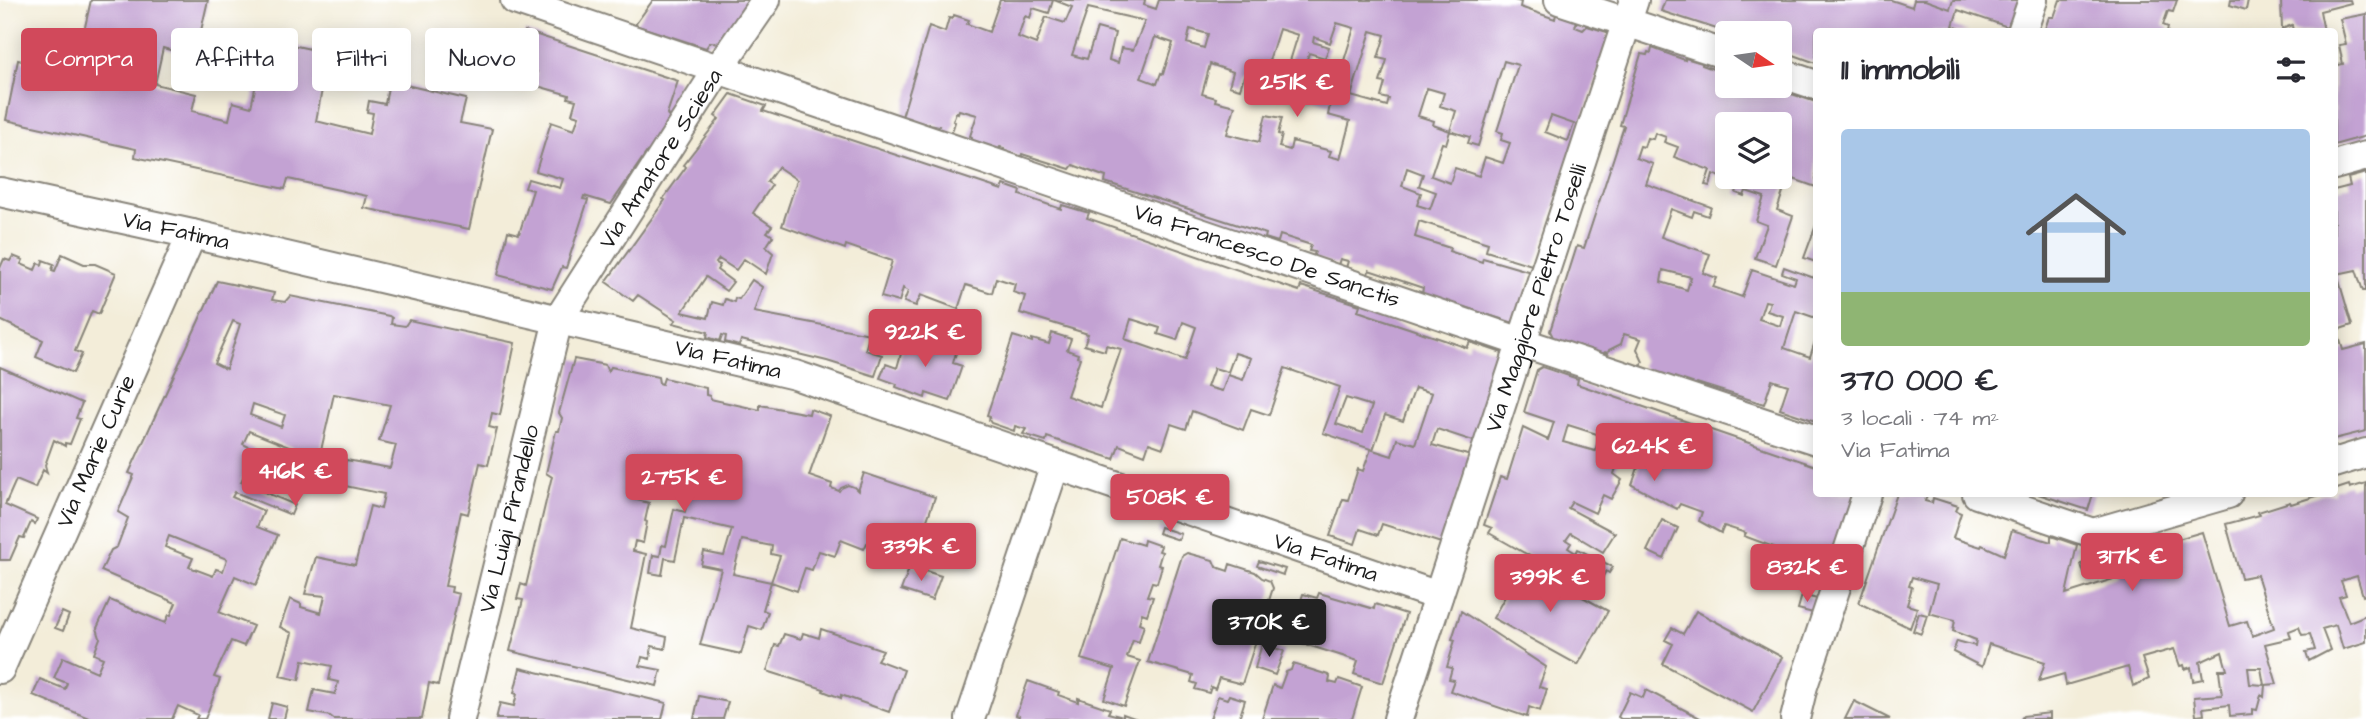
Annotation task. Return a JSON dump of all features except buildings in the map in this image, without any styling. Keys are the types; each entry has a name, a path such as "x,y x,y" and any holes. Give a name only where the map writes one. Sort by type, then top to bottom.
{"street":[{"name":"Via Francesco De Sanctis","path":"515,0 1813,439"},
{"name":"Via Amatore Sciesa","path":"558,320 719,68 766,0"},
{"path":"1559,0 1630,11 1715,50"},
{"path":"2023,28 2033,0"},
{"name":"Via Maggiore Pietro Toselli","path":"1398,719 1630,11"},
{"path":"1792,77 1813,84"},
{"path":"2338,164 2366,156"},
{"name":"Via Fatima","path":"0,192 796,375 1438,596"},
{"name":"Via Marie Curie","path":"0,669 192,234"},
{"name":"Via Luigi Pirandello","path":"460,719 558,320"},
{"path":"2338,462 2366,453"},
{"path":"970,719 1055,465"},
{"path":"1795,719 1803,686 1866,497"},
{"path":"1985,497 2093,533 2218,497"}]}
